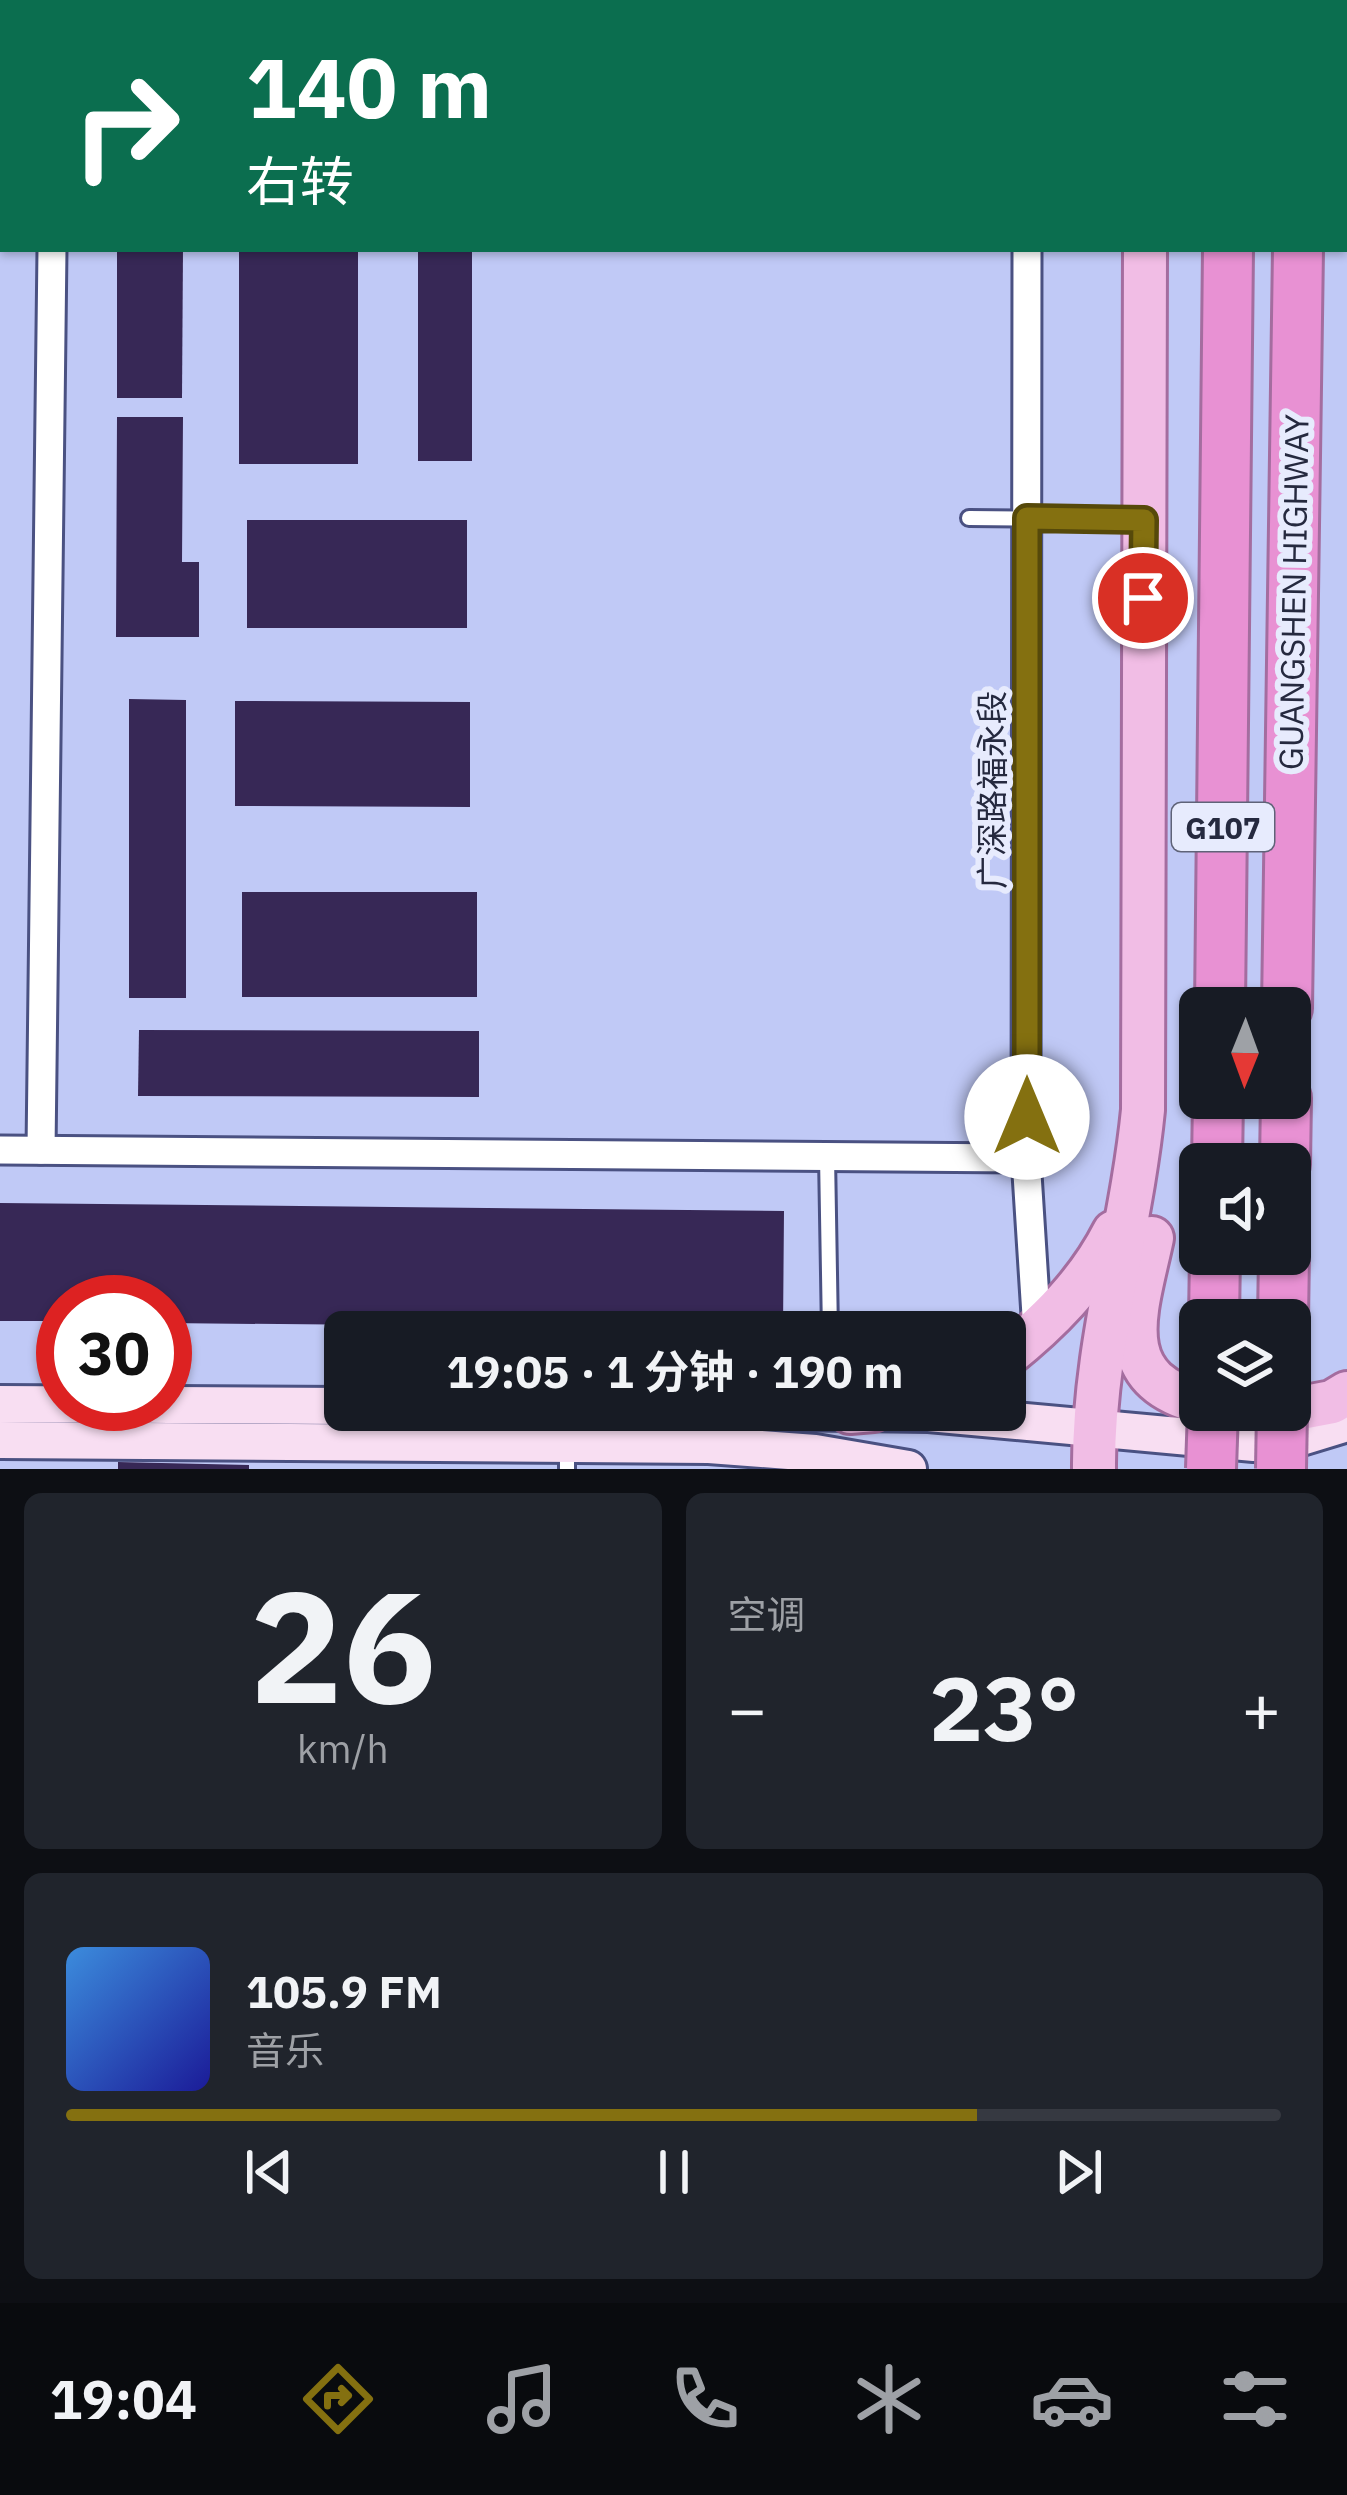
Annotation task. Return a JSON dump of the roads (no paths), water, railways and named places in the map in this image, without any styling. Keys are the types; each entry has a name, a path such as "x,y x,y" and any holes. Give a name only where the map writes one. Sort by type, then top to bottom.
{"highway":[{"path":"1193,252 1227,423"},
{"name":"GUANGSHEN HIGHWAY","path":"1220,987 1228,252"},
{"name":"GUANGSHEN HIGHWAY","path":"1288,987 1298,252"},
{"path":"1295,440 1329,252"},
{"path":"1211,1469 1212,1431"},
{"path":"1281,1469 1284,1431"}],"main road":[{"path":"1095,1450 1102,1336 1137,1176 1144,1076 1145,252"},
{"path":"1144,1076 1159,1169 1136,1351 1148,1378 1179,1395"},
{"path":"1026,1339 1095,1266 1137,1176"},
{"path":"1311,1406 1347,1393"},
{"path":"0,1404 324,1406"},
{"path":"1010,1431 1095,1450 1288,1441 1347,1424"},
{"path":"0,1440 567,1457 766,1449 908,1469"}],"street":[{"path":"41,1150 52,252"},
{"name":"广深路福永段","path":"1022,1311 1027,252"},
{"path":"0,1150 1026,1158"}],"lane":[{"path":"969,518 1144,520"},
{"path":"827,1156 830,1311"}]}
